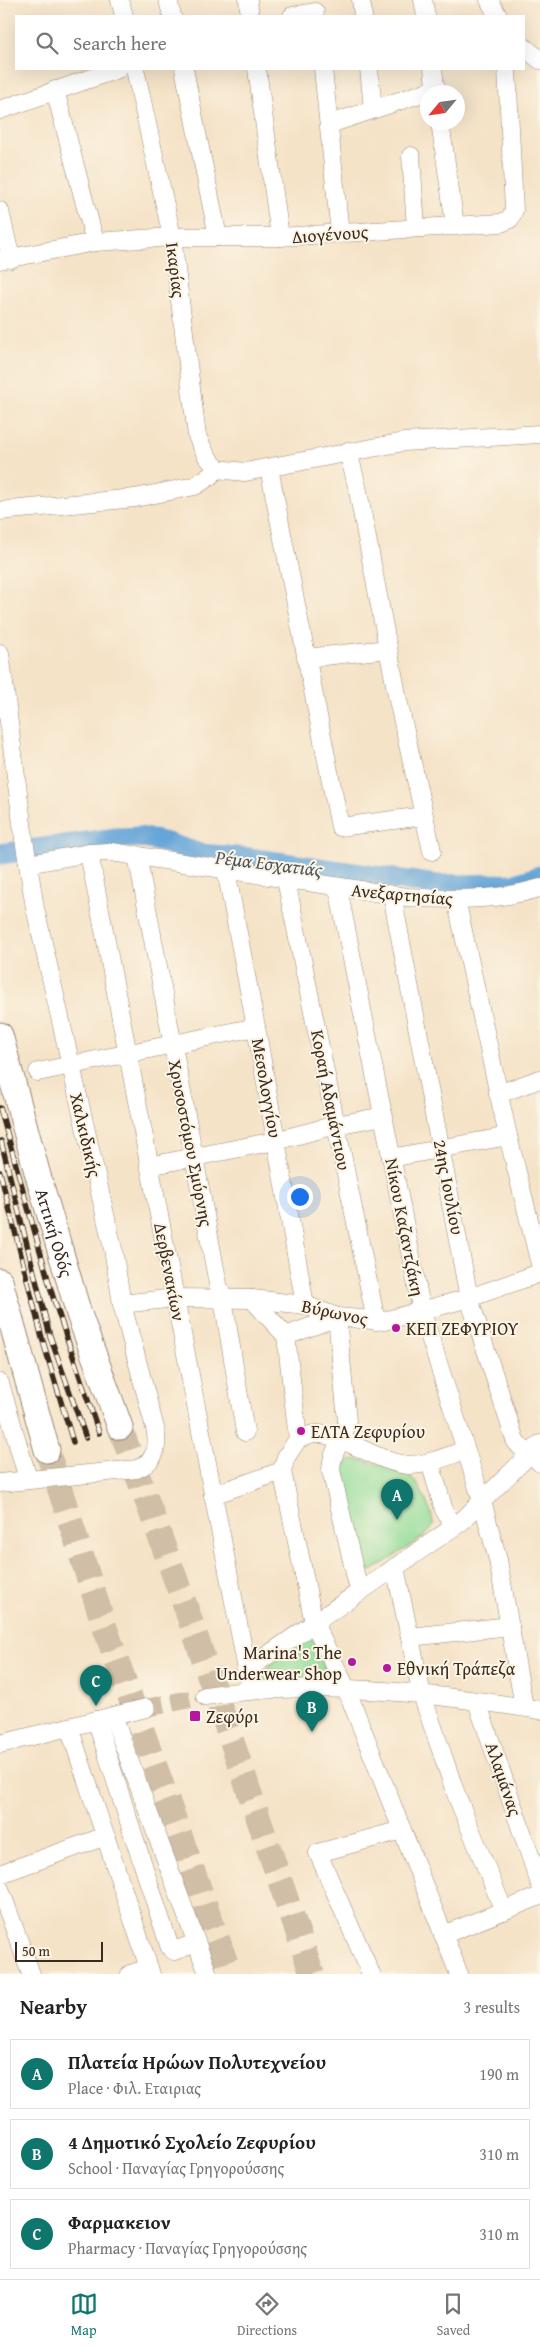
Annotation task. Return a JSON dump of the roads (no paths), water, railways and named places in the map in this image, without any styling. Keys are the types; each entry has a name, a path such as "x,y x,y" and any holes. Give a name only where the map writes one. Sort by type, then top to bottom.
{"highway":[{"name":"Αττική Οδός","path":"0,1035 37,1172 79,1314 120,1427"},
{"path":"0,1281 47,1450"}],"street":[{"path":"120,0 124,15"},
{"path":"168,0 172,15"},
{"path":"248,0 250,15"},
{"path":"361,0 363,15"},
{"path":"423,0 426,15"},
{"path":"489,0 497,15"},
{"path":"295,15 315,9"},
{"path":"0,110 115,70"},
{"name":"Ικαρίας","path":"135,70 172,237 197,436 206,455 217,469"},
{"path":"184,70 218,237"},
{"path":"257,70 280,238"},
{"path":"323,70 340,234"},
{"path":"369,70 373,109"},
{"path":"433,70 435,85"},
{"name":"Διογένους","path":"6,259 95,242 172,237 280,238 501,223 510,219 514,210 507,70"},
{"path":"55,90 95,242"},
{"path":"330,124 420,96"},
{"path":"441,130 455,225"},
{"path":"411,156 416,228"},
{"path":"0,211 6,259"},
{"path":"0,511 135,498 195,486 217,469 245,472 404,442 540,434"},
{"path":"348,452 357,486 388,649 432,851"},
{"path":"269,468 340,827 424,816"},
{"path":"306,658 388,649"},
{"name":"Χαλκιδικής","path":"0,653 35,908 113,1249 122,1304 155,1428 157,1445 154,1455 147,1463 132,1469 28,1479 0,1484"},
{"name":"Ανεξαρτησίας","path":"26,853 111,852 392,895 456,899 514,894 540,888"},
{"name":"Δερβενακίων","path":"89,853 251,1690"},
{"name":"Χρυσοστόμου Σμύρνης","path":"137,855 218,1284 223,1299 245,1432"},
{"name":"Μεσολογγίου","path":"226,870 305,1305"},
{"name":"Κοραή Αδαμάντιου","path":"286,880 376,1321"},
{"name":"Νίκου Καζαντζάκη","path":"338,888 422,1312 482,1501 498,1560 510,1626 532,1709"},
{"name":"24ης Ιουλίου","path":"392,895 442,1148 469,1298 515,1440 536,1454"},
{"path":"456,899 498,1094 540,1264"},
{"path":"38,1072 70,1064 173,1046 256,1027"},
{"path":"498,1094 540,1079"},
{"path":"149,1166 276,1141 336,1125 384,1116"},
{"path":"391,1158 508,1136"},
{"name":"Βύρωνος","path":"122,1304 175,1298 252,1299 305,1305 337,1317 376,1321 395,1320 469,1298 540,1273"},
{"path":"252,1299 286,1336 298,1439 286,1457 282,1471 314,1623 346,1688 459,1974"},
{"path":"286,1336 337,1317 347,1421 345,1433 332,1456 331,1470 359,1591"},
{"path":"0,1383 28,1479"},
{"path":"298,1439 317,1434 341,1441 392,1461 409,1465 430,1462 466,1450"},
{"path":"246,1670 454,1526 536,1454"},
{"path":"430,1462 444,1510 454,1526"},
{"path":"213,1495 282,1471"},
{"path":"395,1567 422,1696 456,1794 504,1911"},
{"path":"410,1637 510,1626"},
{"path":"205,1696 251,1690 346,1688 532,1709"},
{"name":"Αλαμάνας","path":"477,1702 540,1884"},
{"path":"0,1744 146,1708"},
{"path":"113,1716 178,1897 208,1974"},
{"path":"96,1720 155,1905 172,1950 196,1943"},
{"path":"69,1727 150,1971 130,1974"},
{"path":"119,1794 140,1788"},
{"path":"371,1974 318,1853 402,1830"},
{"path":"0,1874 106,1836"},
{"path":"0,1889 31,1974"},
{"path":"444,1935 540,1896"},
{"path":"155,1905 178,1897"}],"waterway":[{"name":"Ρέμα Εσχατιάς","path":"0,854 116,838 140,837 167,843 200,854 249,858 437,885 516,884 540,876"}],"tunnel":[{"path":"120,1427 186,1608 312,1974"},
{"path":"47,1450 104,1625 230,1974"},
{"path":"146,1708 205,1696"}],"railway":[{"path":"0,1108 53,1297 99,1433"},
{"path":"1,1141 50,1336 86,1438"},
{"path":"0,1172 42,1338 73,1442"}],"place":[{"name":"ΚΕΠ ΖΕΦΥΡΙΟΥ","path":"396,1328"},
{"name":"ΕΛΤΑ Ζεφυρίου","path":"301,1431"},
{"name":"Πλατεία Ηρώων Πολυτεχνείου","path":"397,1520"},
{"name":"Marina's The Underwear Shop","path":"352,1662"},
{"name":"Εθνική Τράπεζα","path":"387,1668"},
{"name":"Φαρμακειον","path":"96,1706"},
{"name":"Ζεφύρι","path":"195,1716"},
{"name":"4 Δημοτικό Σχολείο Ζεφυρίου","path":"312,1732"}]}
